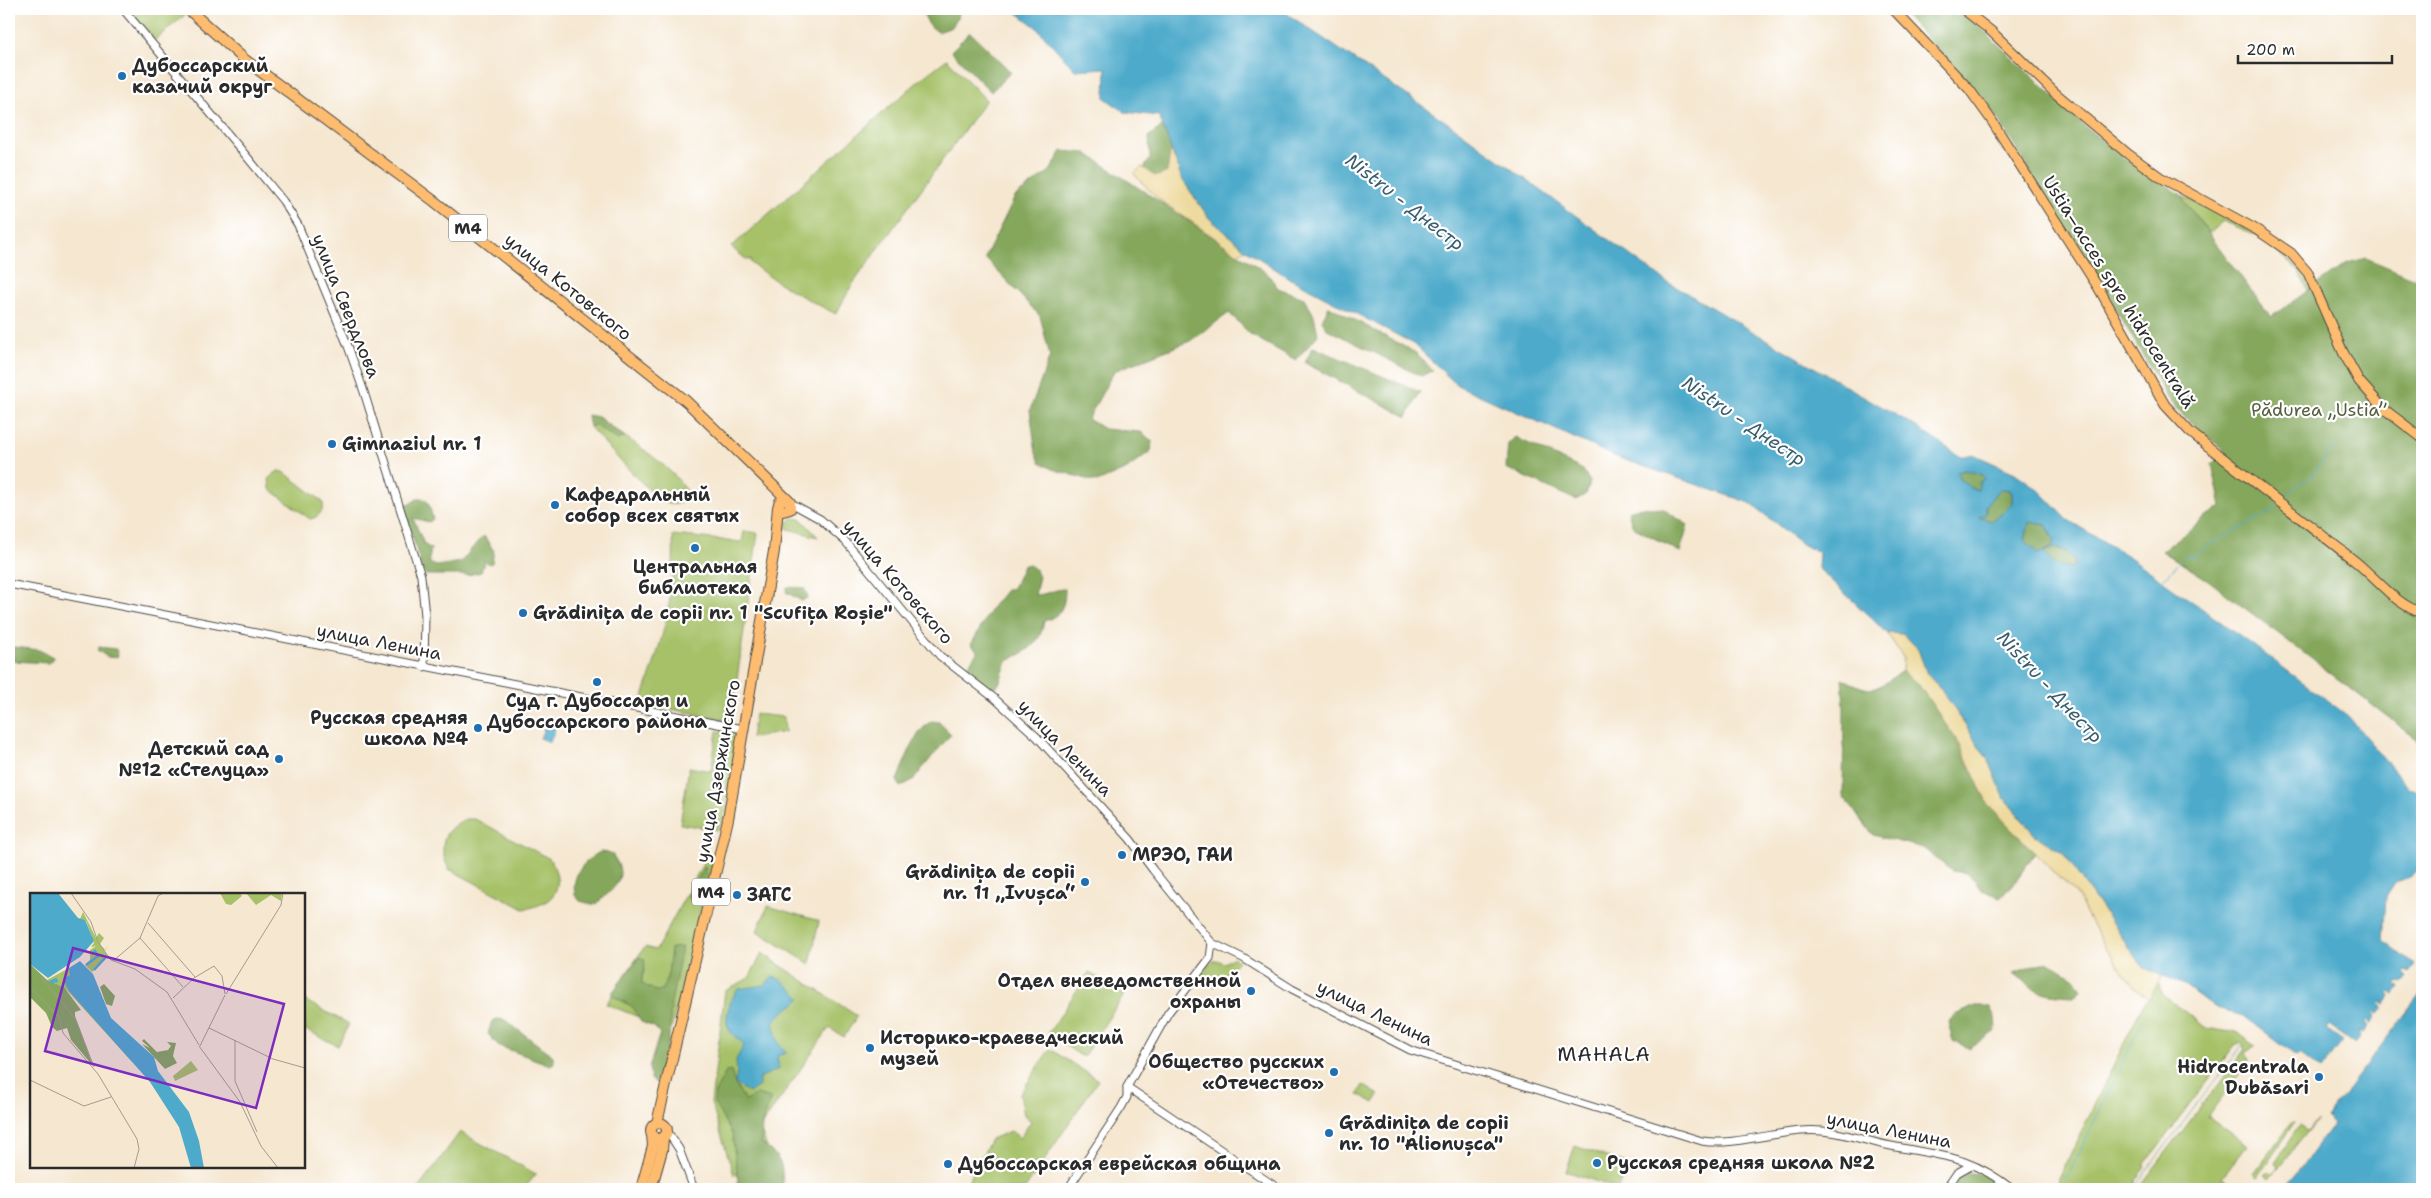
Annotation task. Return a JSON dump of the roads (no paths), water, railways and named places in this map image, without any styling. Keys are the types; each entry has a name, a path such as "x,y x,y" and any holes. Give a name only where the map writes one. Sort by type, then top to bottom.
{"highway":[{"name":"улица Котовского","path":"188,9 244,59 434,201 686,401 778,489 785,506"},
{"name":"улица Дзержинского","path":"651,1189 662,1150 661,1113 728,819 777,520 785,506"},
{"path":"641,1189 654,1146 652,1134 656,1138 662,1129"}],"main road":[{"name":"Ustia–acces spre hidrocentrală","path":"1893,9 1969,89 1990,118 2098,287 2171,414 2190,432 2358,563 2405,606 2422,613"},
{"path":"1963,9 1991,31 2054,92 2128,154 2190,194 2257,230 2291,253 2308,273 2343,352 2359,381 2384,409 2422,438"}],"street":[{"name":"улица Свердлова","path":"123,9 283,201 298,225 361,383 421,576 425,616 424,667"},
{"name":"улица Котовского","path":"785,506 802,509 820,520 844,541 940,656 968,678"},
{"name":"улица Ленина","path":"9,584 743,729"},
{"name":"улица Ленина","path":"968,678 1026,726 1060,762 1130,839 1212,943 1243,958 1292,989 1410,1050 1702,1141 1726,1141 1802,1131 1841,1132 1892,1146 1944,1155 1972,1164 1990,1173 2012,1189"},
{"path":"1068,1189 1121,1108 1127,1097 1127,1088 1168,1013 1210,958 1212,943"},
{"path":"1127,1088 1279,1189"},
{"path":"662,1129 675,1142 694,1189"},
{"path":"1946,1189 1957,1173 1972,1164"}],"water":[{"name":"Nistru - Днестр","path":"1012,9 1280,9 1458,130 1664,280 1910,423 1961,457 1973,454 2015,473 2039,490 2068,520 2131,558 2348,716 2409,788 2422,794 2422,865 2412,876 2396,882 2386,897 2383,940 2415,966 2409,974 2405,971 2403,973 2407,977 2402,983 2397,981 2395,984 2399,987 2394,994 2390,991 2388,993 2391,997 2386,1004 2382,1001 2380,1003 2384,1007 2378,1014 2374,1011 2373,1013 2376,1017 2371,1024 2367,1021 2365,1024 2368,1027 2363,1034 2359,1031 2358,1033 2361,1037 2355,1044 2329,1025 2326,1029 2343,1041 2321,1070 2299,1053 2296,1056 2244,1016 2216,1009 2184,985 2143,967 2063,853 2035,835 2005,799 1990,763 1942,690 1927,674 1918,649 1904,634 1887,633 1818,568 1819,552 1803,545 1750,503 1614,456 1457,385 1414,344 1289,278 1245,249 1209,218 1182,179 1159,116 1125,112 1105,98 1106,68 1075,70 1036,27","holes":["1966,470 1982,475 1984,479 1979,482 1978,490 1971,488 1959,479 1958,472","1999,489 2010,490 2012,503 2002,514 1991,521 1979,517 1986,514 1986,506","2029,522 2046,525 2055,540 2052,547 2038,554 2025,540","2053,548 2062,549 2074,559 2075,566 2070,568 2055,565 2043,552"]},
{"path":"548,720 557,724 550,742 540,738"},
{"path":"772,977 782,980 801,998 773,1022 778,1042 786,1053 777,1056 779,1069 759,1078 759,1086 749,1093 735,1084 736,1060 744,1045 730,1031 727,1015 730,1003 738,989 765,985"},
{"path":"2422,992 2422,1189 2285,1189 2333,1124 2326,1118"}],"waterway":[{"path":"2283,499 2297,485 2312,476 2330,450 2340,442"},
{"path":"2162,581 2185,555 2197,556 2212,543 2271,512 2277,506"},
{"path":"2063,1178 2069,1174 2143,1021"},
{"path":"2142,1189 2138,1182 2242,1045"},
{"path":"2039,1189 2044,1187"}],"place":[{"name":"Дубоссарский казачий округ","path":"122,76"},
{"name":"Gimnaziul nr. 1","path":"332,444"},
{"name":"Кафедральный собор всех святых","path":"555,505"},
{"name":"Центральная библиотека","path":"695,548"},
{"name":"Grădinița de copii nr. 1 \"Scufița Roșie\"","path":"523,613"},
{"name":"Суд г. Дубоссары и Дубоссарского района","path":"597,682"},
{"name":"Русская средняя школа №4","path":"478,728"},
{"name":"Детский сад №12 «Стелуца»","path":"279,759"},
{"name":"МРЭО, ГАИ","path":"1122,855"},
{"name":"Grădinița de copii nr. 11 „Ivușca“","path":"1085,882"},
{"name":"ЗАГС","path":"737,895"},
{"name":"Отдел вневедомственной охраны","path":"1251,991"},
{"name":"Историко-краеведческий музей","path":"870,1048"},
{"name":"Общество русских «Отечество»","path":"1334,1072"},
{"name":"Hidrocentrala Dubăsari","path":"2319,1077"},
{"name":"Grădinița de copii nr. 10 \"Alionușca\"","path":"1329,1133"},
{"name":"Русская средняя школа №2","path":"1597,1163"},
{"name":"Дубоссарская еврейская община","path":"948,1164"}],"district":[{"name":"MAHALA","path":"1604,1054"}],"park label":[{"name":"Pădurea „Ustia”","path":"2319,410"}]}
